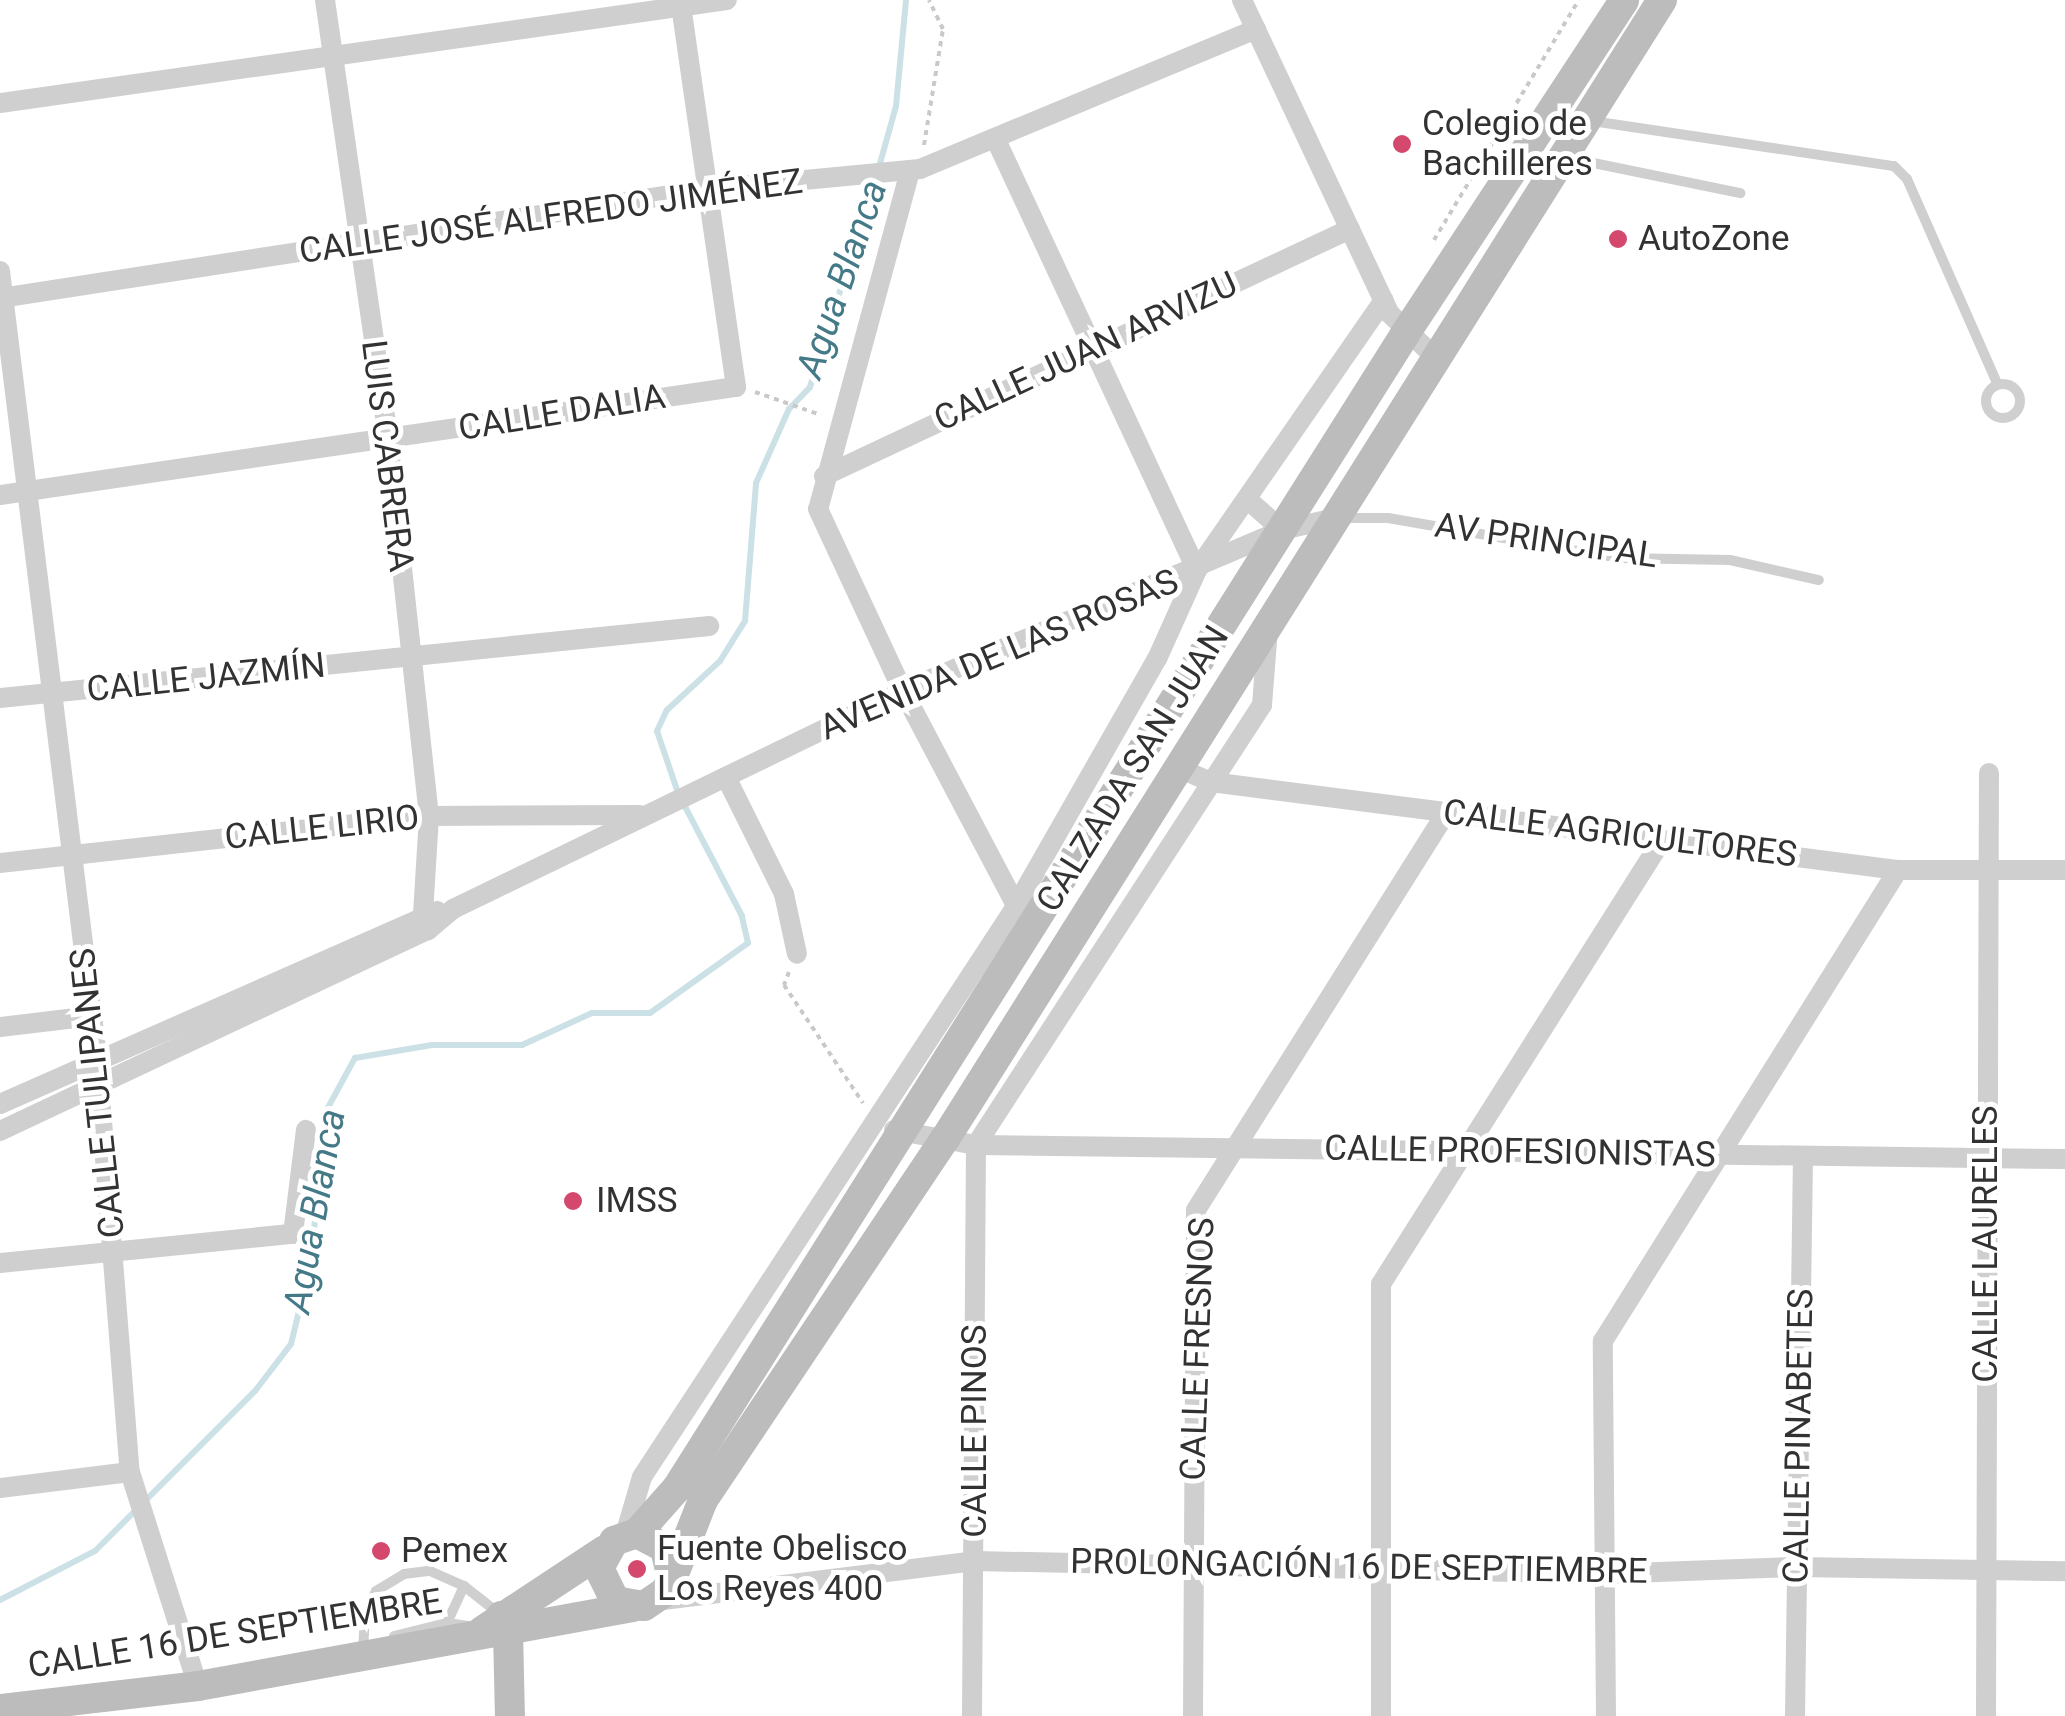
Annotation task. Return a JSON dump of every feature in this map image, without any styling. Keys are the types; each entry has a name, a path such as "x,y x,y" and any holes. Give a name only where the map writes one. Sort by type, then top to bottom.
{"main road":[{"name":"CALZADA SAN JUAN","path":"653,1596 690,1494 889,1128 1624,0"},
{"name":"CALZADA SAN JUAN","path":"622,1539 690,1494 945,1139 1332,518 1662,0"},
{"path":"622,1539 665,1548 653,1596 603,1586 599,1568 622,1539"},
{"name":"CALLE 16 DE SEPTIEMBRE","path":"497,1625 622,1539"},
{"name":"CALLE 16 DE SEPTIEMBRE","path":"0,1709 198,1686 653,1596"},
{"path":"497,1625 510,1716"}],"street":[{"name":"LUIS CABRERA","path":"325,0 388,439 429,816 426,922"},
{"path":"0,103 335,59 680,4 727,0"},
{"path":"1242,0 1384,300 1404,334 1436,358"},
{"path":"680,4 708,189"},
{"name":"CALLE JOSÉ ALFREDO JIMÉNEZ","path":"2,298 708,189 908,170 997,142 1256,29"},
{"path":"997,142 1088,348 1197,570"},
{"path":"908,170 818,509 903,690 1024,918"},
{"name":"CALLE DALIA","path":"0,495 736,387 708,189"},
{"name":"CALLE JUAN ARVIZU","path":"824,476 1088,348 1350,229"},
{"name":"CALLE TULIPANES","path":"0,271 98,1057 133,1477 198,1686"},
{"path":"1024,918 1157,659 1197,570 1384,300"},
{"path":"1248,499 1282,530"},
{"name":"AVENIDA DE LAS ROSAS","path":"646,815 903,690 1197,570 1282,530 1332,518"},
{"path":"976,1145 1262,705 1268,622"},
{"name":"CALLE JAZMÍN","path":"0,698 709,626"},
{"name":"CALLE AGRICULTORES","path":"1179,768 1211,782 1898,870 2065,870"},
{"name":"CALLE LAURELES","path":"1986,1716 1989,773"},
{"path":"720,781 784,894 797,954"},
{"name":"CALLE FRESNOS","path":"1193,1716 1196,1210 1446,812"},
{"path":"0,1131 646,815"},
{"name":"CALLE LIRIO","path":"0,863 429,816 646,815"},
{"path":"1381,1716 1381,1284 1461,1151 1662,840"},
{"path":"1606,1716 1603,1342 1725,1155 1898,870"},
{"path":"0,1104 98,1057 426,922"},
{"path":"0,1027 92,1016"},
{"path":"622,1539 642,1477 889,1128"},
{"name":"CALLE PROFESIONISTAS","path":"889,1128 976,1145 2065,1159"},
{"path":"0,1264 293,1234 306,1130"},
{"name":"CALLE PINOS","path":"972,1716 976,1145"},
{"name":"CALLE PINABETES","path":"1794,1716 1802,1156"},
{"path":"0,1488 133,1477"},
{"name":"PROLONGACIÓN 16 DE SEPTIEMBRE","path":"653,1596 975,1561 1383,1566 1604,1574 1797,1567 2065,1571"}],"lane":[{"path":"1587,119 1894,166 1907,179 1997,384"},
{"path":"1563,156 1740,193"},
{"name":"AV PRINCIPAL","path":"1332,518 1388,518 1619,558 1730,560 1819,580"},
{"path":"430,1570 464,1586 497,1625 447,1622 363,1651 364,1612 376,1591 404,1574 430,1570"},
{"path":"447,1622 464,1586"}],"path":[{"path":"908,170 943,29 929,0"},
{"path":"1429,247 1579,0"},
{"path":"778,397 826,416"},
{"path":"797,954 784,986 889,1128"}],"waterway":[{"name":"Agua Blanca","path":"879,167 896,106 906,0"},
{"name":"Agua Blanca","path":"0,1600 95,1551 255,1391 291,1344 311,1262 325,1113 355,1058 432,1045 522,1045 592,1013 650,1013 748,943 742,916 678,793 657,731 667,710 720,661 745,621 756,483 789,409 810,387 875,179"}],"place":[{"name":"Colegio de Bachilleres","path":"1402,144"},
{"name":"AutoZone","path":"1618,239"},
{"name":"IMSS","path":"573,1201"},
{"name":"Pemex","path":"381,1551"},
{"name":"Fuente Obelisco Los Reyes 400","path":"637,1569"}]}
